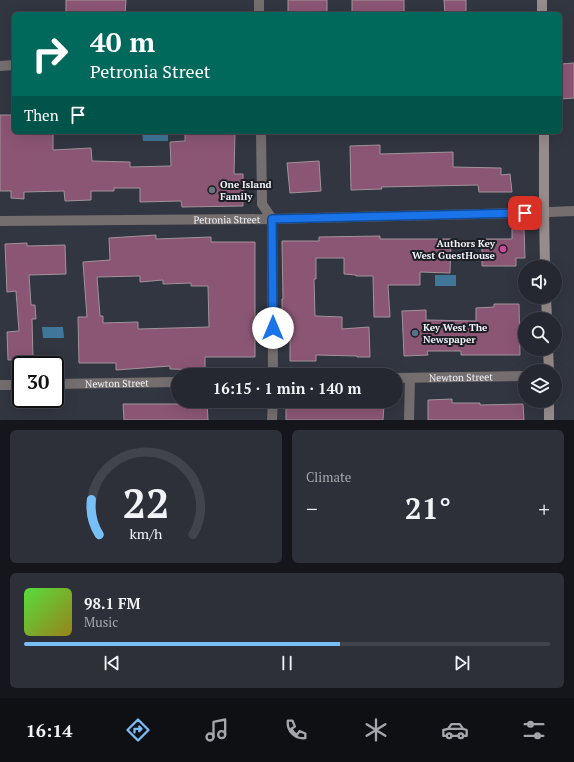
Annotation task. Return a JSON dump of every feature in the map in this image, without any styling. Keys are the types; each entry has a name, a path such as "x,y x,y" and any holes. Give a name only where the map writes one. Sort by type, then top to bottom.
{"street":[{"path":"259,0 259,12"},
{"path":"542,0 542,12"},
{"path":"0,66 12,65"},
{"path":"261,134 262,204 272,219 273,368"},
{"path":"544,134 545,260"},
{"name":"Petronia Street","path":"0,221 272,219 525,213 574,210"},
{"name":"Newton Street","path":"403,378 518,376"},
{"path":"409,420 410,378"},
{"name":"Newton Street","path":"64,384 171,382"},
{"path":"0,385 12,385"},
{"path":"272,420 273,408"},
{"path":"549,408 549,420"}],"water":[{"path":"142,134 168,134 168,141 143,141"},
{"path":"435,275 456,275 456,286 435,286"},
{"path":"42,327 63,327 64,338 43,338"}],"building":[{"path":"66,0 126,0 125,12 66,12"},
{"path":"288,0 327,0 327,12 288,12"},
{"path":"352,0 404,0 404,12 352,12"},
{"path":"444,0 466,0 466,12 445,12"},
{"path":"574,63 574,98 562,99 562,64"},
{"path":"0,115 12,115 12,134 53,134 53,150 91,148 92,161 130,162 130,167 171,166 170,142 185,141 185,134 235,134 234,174 243,174 243,206 182,207 181,201 140,202 140,188 114,188 114,191 91,191 91,200 65,201 64,191 24,192 24,199 11,198 11,191 0,191"},
{"path":"380,145 380,154 453,152 453,167 501,168 501,175 510,174 512,192 479,192 478,185 381,187 382,189 351,190 350,146"},
{"path":"319,161 321,191 290,193 287,163"},
{"name":"Authors Key West GuestHouse","path":"524,228 525,258 516,258 516,266 482,266 482,239 512,239 512,229"},
{"path":"156,235 156,239 211,237 211,242 255,242 255,357 205,357 205,368 170,369 170,366 116,370 116,363 79,363 78,317 87,317 83,262 110,260 109,238","holes":["140,276 140,282 163,280 163,284 191,283 191,286 208,286 209,327 138,329 138,322 103,323 103,316 100,316 97,277"]},
{"path":"380,236 380,239 451,239 450,273 420,272 420,285 388,285 390,317 374,317 373,276 344,274 344,258 316,258 316,279 314,279 315,316 342,317 342,329 369,327 370,357 316,355 316,361 290,361 290,316 282,316 282,241 319,241 319,237"},
{"path":"27,243 27,246 65,245 66,274 29,275 31,305 35,305 36,319 32,319 33,356 12,356 12,360 8,360 7,332 19,331 16,291 7,292 5,244"},
{"path":"494,304 519,304 518,355 461,355 461,351 427,351 428,355 404,356 402,311 426,310 426,320 476,321 476,308 494,307"},
{"path":"452,399 452,403 480,403 480,405 518,404 518,408 523,408 524,420 428,420 428,400"},
{"path":"123,404 171,404 171,408 207,408 208,420 124,420"},
{"path":"286,408 384,408 383,420 286,420"}],"place":[{"name":"One Island Family","path":"212,190"},
{"name":"Authors Key West GuestHouse","path":"503,249"},
{"name":"Key West The Newspaper","path":"415,333"}],"route":[{"path":"273,328 272,219 525,213"}]}
